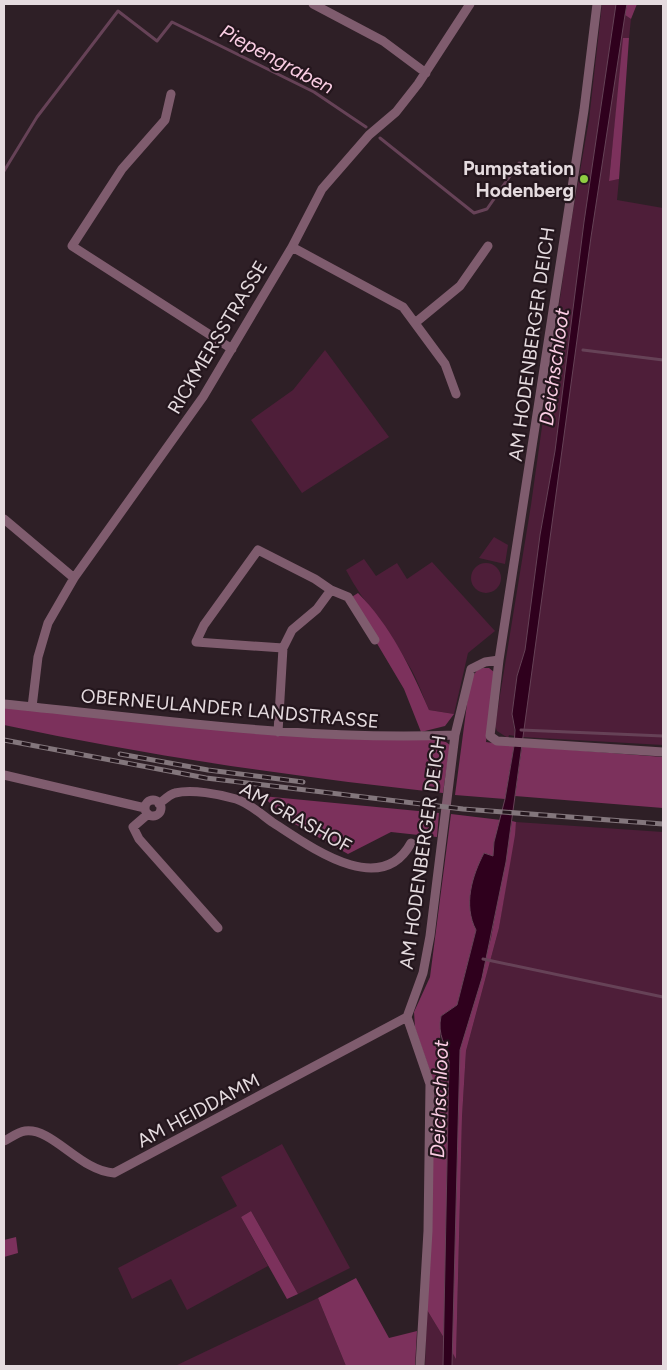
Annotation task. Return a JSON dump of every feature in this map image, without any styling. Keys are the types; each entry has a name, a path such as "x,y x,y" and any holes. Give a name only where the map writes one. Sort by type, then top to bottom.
{"street":[{"path":"313,4 383,41 426,73"},
{"name":"RICKMERSSTRASSE","path":"32,707 38,657 48,623 74,578 163,455 232,349 292,247 322,189 369,135 396,112 426,73 470,4"},
{"name":"AM HODENBERGER DEICH","path":"597,4 584,110 499,660 490,736 497,741 663,752"},
{"path":"171,94 165,120 122,169 72,246 232,349"},
{"path":"415,323 460,286 488,246"},
{"path":"292,247 403,307 445,364 456,394"},
{"path":"4,519 74,578"},
{"path":"283,648 196,642 204,625 258,550 348,597 375,640"},
{"path":"278,732 283,648 292,630 317,609 332,590"},
{"name":"AM HODENBERGER DEICH","path":"407,1017 424,973 455,735 470,669 485,662 499,660"},
{"name":"OBERNEULANDER LANDSTRASSE","path":"4,704 278,732 356,737 455,735"},
{"name":"AM GRASHOF","path":"4,774 146,811 150,800 159,804 174,793 211,794 237,799 339,862 361,868 375,868 391,864 404,855 411,843"},
{"path":"146,811 132,827 139,839 218,928"},
{"path":"407,1017 430,1084 428,1232 420,1366"},
{"name":"AM HEIDDAMM","path":"4,1141 23,1131 43,1134 81,1161 102,1172 114,1173 407,1017"}],"shaded area":[{"path":"602,4 616,4 584,222 555,451 540,535 525,650 517,676 512,714 515,736 509,735 508,738 497,731 495,726 531,505 569,234 589,120"},
{"path":"616,4 627,4 591,237 506,862 482,978 460,1050 452,1366 443,1366 449,1062 440,1023 441,1016 457,1005 476,930 470,911 473,881 484,853 493,856 494,842 505,799 514,746 515,730 512,714 517,676 525,650 540,535 555,451 584,222"},
{"path":"627,4 637,4 631,19 625,15"},
{"path":"625,15 631,19 629,38 624,38 609,180 619,179 617,200 663,208 663,745 522,737 591,237"},
{"path":"623,38 629,38 619,179 609,181"},
{"path":"325,350 389,437 302,493 251,420 293,390"},
{"path":"494,537 508,545 505,564 479,558"},
{"path":"364,559 376,576 397,563 407,579 432,562 495,631 468,653 454,714 429,710 414,675 401,652 360,594 346,570"},
{"path":"486,563 496,568 501,578 496,588 486,593 476,588 471,578 476,568"},
{"path":"358,593 370,605 390,633 415,678 429,710 454,714 445,726 421,732 404,689 350,598"},
{"path":"489,668 494,672 486,742 514,746 505,799 455,795 470,681 477,670"},
{"path":"4,706 398,740 443,740 450,745 443,793 222,765 58,736 4,725"},
{"path":"522,746 663,757 663,808 515,796"},
{"path":"262,796 439,813 437,837 391,832 348,854 293,823"},
{"path":"451,814 501,820 494,842 493,856 484,853 472,892 470,911 476,930 457,1005 441,1016 440,1040 447,1050 449,1062 444,1338 427,1310 435,1086 415,1028 414,1012 430,977"},
{"path":"512,821 516,822 515,835 499,928 466,1051 462,1117 456,1359 452,1352 460,1050 491,938"},
{"path":"516,822 663,832 663,1366 452,1366 452,1352 456,1357 462,1117 466,1051 499,928"},
{"path":"282,1144 350,1268 298,1294 251,1211 241,1217 268,1266 187,1310 171,1279 132,1299 118,1268 237,1206 221,1177"},
{"path":"251,1211 298,1294 287,1299 241,1217"},
{"path":"16,1237 18,1253 4,1257 4,1240"},
{"path":"356,1278 389,1338 417,1331 415,1366 346,1366 318,1298"},
{"path":"318,1298 346,1366 175,1366"},
{"path":"427,1310 444,1338 443,1366 425,1366"}],"waterway":[{"name":"Piepengraben","path":"4,171 37,117 118,11 157,41 172,22 314,92 366,127"},
{"name":"Piepengraben","path":"380,138 474,213 487,209 519,163 563,173"},
{"path":"583,350 663,360"},
{"path":"521,730 663,736"},
{"path":"483,959 663,997"}],"railway":[{"path":"4,740 206,778 463,809 663,824"},
{"path":"120,754 208,770 303,782"}],"place":[{"name":"Pumpstation Hodenberg","path":"584,179"}],"water label":[{"name":"Deichschloot","path":"554,367"},
{"name":"Deichschloot","path":"439,1099"}]}
